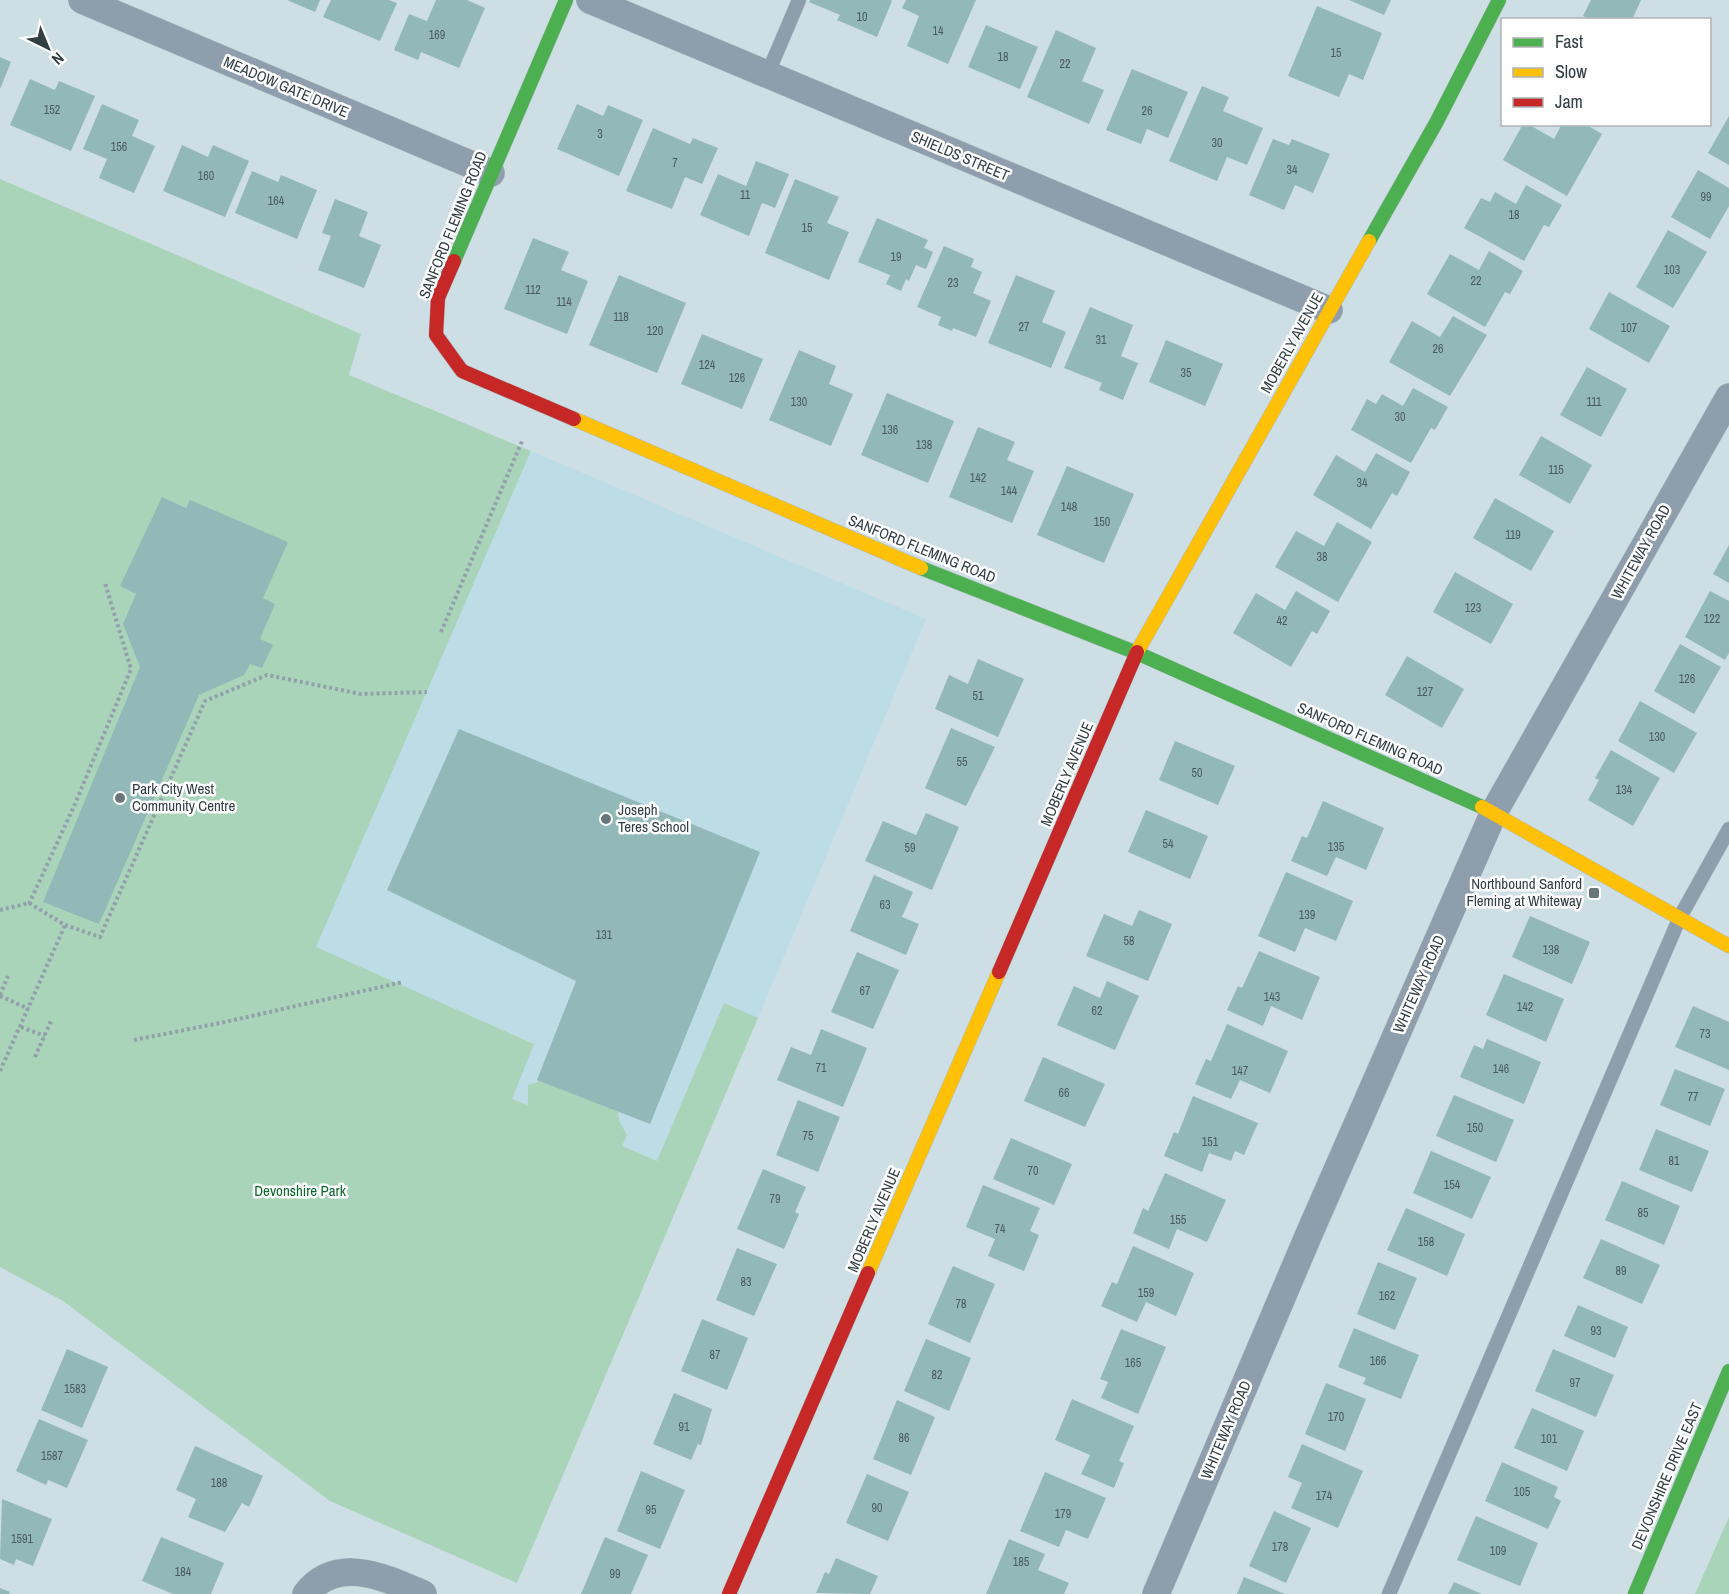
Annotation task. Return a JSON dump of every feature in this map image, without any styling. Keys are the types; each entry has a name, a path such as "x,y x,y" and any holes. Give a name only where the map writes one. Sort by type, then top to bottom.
{"street":[{"name":"MEADOW GATE DRIVE","path":"82,0 491,173"},
{"name":"SANFORD FLEMING ROAD","path":"566,0 438,298 436,335 462,371 912,564 1137,653 1494,812 1729,946"},
{"name":"SHIELDS STREET","path":"590,0 1329,310"},
{"name":"MOBERLY AVENUE","path":"729,1594 1137,653 1436,123 1499,0"},
{"name":"WHITEWAY ROAD","path":"1156,1594 1314,1223 1494,812 1729,397"},
{"name":"DEVONSHIRE DRIVE EAST","path":"1635,1594 1729,1371"},
{"path":"306,1594 312,1586 335,1574 360,1571 384,1577 423,1594"}],"lane":[{"path":"767,75 799,0"},
{"path":"1389,1594 1680,917 1729,829"}],"path":[{"path":"441,632 522,441"},
{"path":"29,903 75,804 131,669 105,583"},
{"path":"0,910 29,903 65,924 100,937 205,701 267,675 361,694 427,692"},
{"path":"0,1071 65,924"},
{"path":"8,976 0,995 29,1009"},
{"path":"134,1040 403,982"},
{"path":"35,1057 51,1021"},
{"path":"21,1027 45,1036"}],"shaded area":[{"name":"Joseph Teres School","path":"531,451 926,619 758,1018 724,1003 657,1161 512,1098 533,1043 315,947"}],"green space":[{"name":"Devonshire Park","path":"0,179 361,334 349,375 531,451 316,947 534,1044 512,1099 528,1105 528,1085 538,1082 545,1071 618,1108 619,1121 627,1135 622,1146 657,1161 724,1003 758,1018 517,1583 330,1501 63,1301 0,1267"},
{"path":"1729,1517 1729,1594 1695,1594"}],"building":[{"path":"287,0 320,0 315,12"},
{"path":"331,0 389,0 397,3 380,41 323,17"},
{"path":"436,0 467,0 485,8 459,68 421,52 418,60 394,50 409,14 427,21"},
{"path":"810,0 892,1 877,37 837,20 840,15 809,2"},
{"path":"906,0 976,0 948,64 907,46 919,16 902,8"},
{"path":"1349,0 1391,0 1384,15"},
{"path":"1591,0 1641,0 1633,18 1587,18 1583,16"},
{"path":"1317,6 1382,33 1363,80 1349,74 1339,97 1288,76"},
{"path":"986,25 1038,47 1020,89 968,67"},
{"path":"1056,30 1096,48 1082,81 1104,90 1089,124 1027,97"},
{"path":"0,57 11,62 0,89"},
{"path":"1132,69 1188,92 1168,138 1147,129 1141,144 1106,130"},
{"path":"30,79 55,90 59,81 95,96 71,151 10,125"},
{"path":"1202,86 1229,97 1223,111 1263,128 1247,165 1227,157 1217,181 1169,161"},
{"path":"102,104 139,120 132,136 155,146 134,193 99,178 107,159 83,149"},
{"path":"577,104 603,116 608,105 643,120 619,176 557,149"},
{"path":"1729,116 1729,165 1708,153"},
{"path":"1522,126 1531,126 1554,139 1561,126 1588,126 1602,134 1567,196 1503,160"},
{"path":"653,128 690,144 693,138 718,148 702,184 685,177 672,209 626,191"},
{"path":"1273,139 1289,145 1292,139 1330,154 1313,193 1295,185 1284,210 1249,195"},
{"path":"182,145 208,157 213,145 249,161 225,217 163,191"},
{"path":"756,161 789,174 775,208 762,203 749,236 700,215 718,174 746,186"},
{"path":"1698,170 1729,188 1729,206 1710,239 1671,217"},
{"path":"252,171 278,182 281,175 317,190 297,239 235,213"},
{"path":"795,179 839,197 827,223 849,232 829,280 765,253"},
{"path":"1526,185 1562,205 1549,227 1544,225 1524,261 1464,228 1481,198 1490,202 1495,192 1516,204"},
{"path":"335,199 368,212 359,236 381,245 364,288 318,270 331,236 322,233"},
{"path":"877,218 928,240 924,248 933,252 926,269 916,265 909,281 906,279 901,291 886,284 890,275 858,262"},
{"path":"1668,230 1707,252 1673,308 1636,287"},
{"path":"533,238 569,252 561,270 588,281 567,334 504,309"},
{"path":"944,246 974,259 971,267 982,272 973,293 991,301 976,337 938,325 941,317 917,307"},
{"path":"1489,251 1523,271 1510,294 1505,292 1485,327 1427,294 1450,254 1479,270"},
{"path":"619,275 686,303 657,373 589,345"},
{"path":"1016,275 1055,291 1042,322 1066,332 1051,368 988,343"},
{"path":"1609,292 1670,326 1649,363 1589,329"},
{"path":"1090,307 1133,325 1121,356 1138,363 1123,400 1099,390 1102,383 1064,368"},
{"path":"1453,316 1487,335 1450,396 1389,362 1412,321 1440,337"},
{"path":"702,334 763,359 742,409 681,384"},
{"path":"1166,340 1223,364 1205,406 1149,382"},
{"path":"799,350 836,366 829,384 853,394 831,446 769,420"},
{"path":"1587,367 1627,389 1601,437 1560,415"},
{"path":"1413,388 1448,407 1435,430 1431,428 1411,463 1351,430 1367,399 1376,404 1382,394 1403,406"},
{"path":"887,393 954,421 928,483 861,455"},
{"path":"978,427 1015,442 1007,460 1034,471 1012,523 949,497"},
{"path":"1541,436 1592,465 1570,504 1519,475"},
{"path":"1376,453 1410,472 1397,496 1392,493 1371,529 1313,495 1336,455 1365,472"},
{"path":"1067,466 1134,494 1104,563 1037,535"},
{"name":"Park City West Community Centre","path":"162,497 186,508 190,500 288,542 263,598 275,604 260,639 273,645 262,668 250,664 244,675 199,695 99,924 43,902 140,667 123,624 136,594 120,586"},
{"path":"1495,498 1554,531 1531,571 1473,538"},
{"path":"1337,522 1372,542 1338,602 1275,567 1296,531 1324,546"},
{"path":"1729,545 1729,583 1713,574"},
{"path":"1455,572 1513,604 1491,644 1433,612"},
{"path":"1296,591 1330,611 1317,634 1312,631 1291,667 1233,633 1256,593 1285,610"},
{"path":"1710,591 1729,601 1729,653 1725,660 1685,637"},
{"path":"1680,644 1721,667 1694,714 1654,691"},
{"path":"1407,656 1464,689 1442,728 1385,695"},
{"path":"978,659 1024,679 998,737 935,709 949,675 968,684"},
{"path":"1640,701 1697,733 1674,773 1618,741"},
{"path":"951,728 995,747 966,806 925,788"},
{"path":"459,729 760,852 650,1124 537,1080 576,981 387,890"},
{"path":"1175,741 1235,766 1218,805 1159,780"},
{"path":"1611,750 1660,778 1633,826 1588,800 1599,780 1595,778"},
{"path":"1323,801 1384,828 1366,870 1336,857 1327,876 1291,861 1302,836 1307,838"},
{"path":"1146,810 1208,836 1190,879 1128,852"},
{"path":"926,813 959,827 932,890 865,861 883,821 916,835"},
{"path":"1286,872 1353,901 1336,941 1305,928 1295,952 1258,936"},
{"path":"874,875 913,892 902,917 919,924 906,955 850,931"},
{"path":"1139,910 1172,924 1148,981 1086,956 1104,914 1132,926"},
{"path":"1530,916 1590,942 1572,984 1512,957"},
{"path":"1259,951 1320,977 1302,1020 1271,1006 1263,1026 1227,1010 1238,986 1242,988"},
{"path":"857,952 899,970 873,1029 831,1012"},
{"path":"1504,974 1564,999 1546,1042 1486,1015"},
{"path":"1107,981 1139,996 1115,1050 1057,1025 1074,986 1100,998"},
{"path":"1693,1006 1729,1022 1729,1070 1675,1047"},
{"path":"1227,1024 1288,1051 1270,1093 1240,1080 1231,1099 1195,1084 1206,1059 1211,1061"},
{"path":"821,1029 867,1048 843,1107 777,1080 791,1047 811,1055"},
{"path":"1487,1039 1541,1062 1524,1104 1460,1077 1474,1045 1483,1049"},
{"path":"1043,1057 1105,1084 1085,1127 1024,1101"},
{"path":"1675,1069 1725,1089 1710,1126 1660,1105"},
{"path":"1454,1095 1514,1120 1496,1162 1436,1136"},
{"path":"1193,1096 1258,1123 1244,1155 1235,1151 1231,1161 1209,1153 1202,1172 1164,1156 1174,1132 1178,1134"},
{"path":"798,1100 840,1117 818,1172 776,1155"},
{"path":"1656,1129 1709,1151 1692,1192 1639,1170"},
{"path":"1011,1138 1072,1164 1054,1205 993,1179"},
{"path":"1431,1151 1491,1177 1472,1219 1413,1193"},
{"path":"763,1169 806,1187 795,1212 799,1214 784,1249 737,1229"},
{"path":"1165,1173 1226,1200 1207,1242 1177,1229 1169,1249 1133,1233 1143,1208 1148,1211"},
{"path":"1622,1181 1680,1206 1664,1245 1605,1220"},
{"path":"983,1185 1040,1208 1030,1231 1039,1235 1024,1271 988,1256 995,1239 966,1227"},
{"path":"1406,1208 1465,1234 1447,1276 1387,1250"},
{"path":"1601,1239 1660,1265 1642,1304 1583,1278"},
{"path":"1133,1246 1194,1273 1176,1316 1146,1302 1137,1322 1101,1306 1112,1282 1117,1284"},
{"path":"737,1248 777,1264 754,1316 716,1300"},
{"path":"1378,1262 1417,1278 1395,1330 1357,1314"},
{"path":"953,1266 995,1284 970,1343 928,1324"},
{"path":"1578,1305 1628,1327 1615,1358 1564,1336"},
{"path":"702,1319 748,1338 727,1390 681,1371"},
{"path":"1354,1328 1419,1355 1401,1399 1363,1384 1366,1378 1338,1367"},
{"path":"1121,1329 1166,1347 1138,1414 1101,1398 1108,1382 1100,1379"},
{"path":"926,1339 971,1358 949,1411 904,1391"},
{"path":"67,1349 108,1367 82,1428 41,1410"},
{"path":"1553,1349 1614,1375 1596,1417 1535,1391"},
{"path":"1326,1383 1366,1399 1345,1451 1305,1434"},
{"path":"674,1393 712,1409 701,1445 698,1444 691,1460 653,1444"},
{"path":"1072,1399 1134,1426 1119,1461 1124,1463 1114,1488 1081,1474 1090,1455 1055,1440"},
{"path":"897,1400 935,1417 911,1475 873,1459"},
{"path":"1532,1408 1584,1431 1567,1471 1514,1448"},
{"path":"39,1419 88,1440 67,1488 48,1480 46,1485 16,1471"},
{"path":"1302,1444 1363,1471 1338,1528 1291,1508 1302,1483 1288,1477"},
{"path":"195,1446 263,1476 249,1507 242,1503 225,1532 188,1517 196,1499 176,1490"},
{"path":"1502,1462 1558,1487 1554,1497 1561,1501 1548,1529 1485,1501"},
{"path":"641,1471 685,1490 660,1549 617,1531"},
{"path":"1045,1472 1106,1498 1088,1539 1066,1530 1059,1547 1020,1531"},
{"path":"867,1474 909,1492 888,1541 846,1523"},
{"path":"2,1499 52,1519 33,1566 16,1559 14,1565 0,1559"},
{"path":"1274,1511 1311,1528 1286,1583 1249,1566"},
{"path":"1476,1516 1538,1543 1520,1586 1457,1560"},
{"path":"161,1537 224,1563 211,1594 173,1594 142,1581"},
{"path":"605,1537 648,1555 631,1594 581,1594"},
{"path":"1009,1539 1045,1554 1038,1570 1069,1583 1064,1594 986,1594"},
{"path":"836,1558 878,1576 870,1594 816,1593 825,1572 829,1574"},
{"path":"1244,1577 1285,1594 1237,1594"},
{"path":"1454,1582 1482,1594 1448,1594"},
{"path":"0,1588 10,1592 9,1594 0,1594"}],"traffic: fast":[{"path":"454,261 566,0"},
{"path":"1369,241 1436,123 1499,0"},
{"path":"921,568 1137,653 1482,807"},
{"path":"1635,1594 1729,1371"}],"traffic: slow":[{"path":"1137,652 1369,241"},
{"path":"574,419 921,568"},
{"path":"1482,807 1729,946"},
{"path":"868,1273 999,972"}],"traffic: jam":[{"path":"454,261 438,298 436,335 462,371 574,419"},
{"path":"999,972 1137,652"},
{"path":"729,1594 868,1273"}],"place":[{"name":"Park City West Community Centre","path":"120,798"},
{"name":"Joseph Teres School","path":"606,819"},
{"name":"Northbound Sanford Fleming at Whiteway","path":"1594,893"}]}
